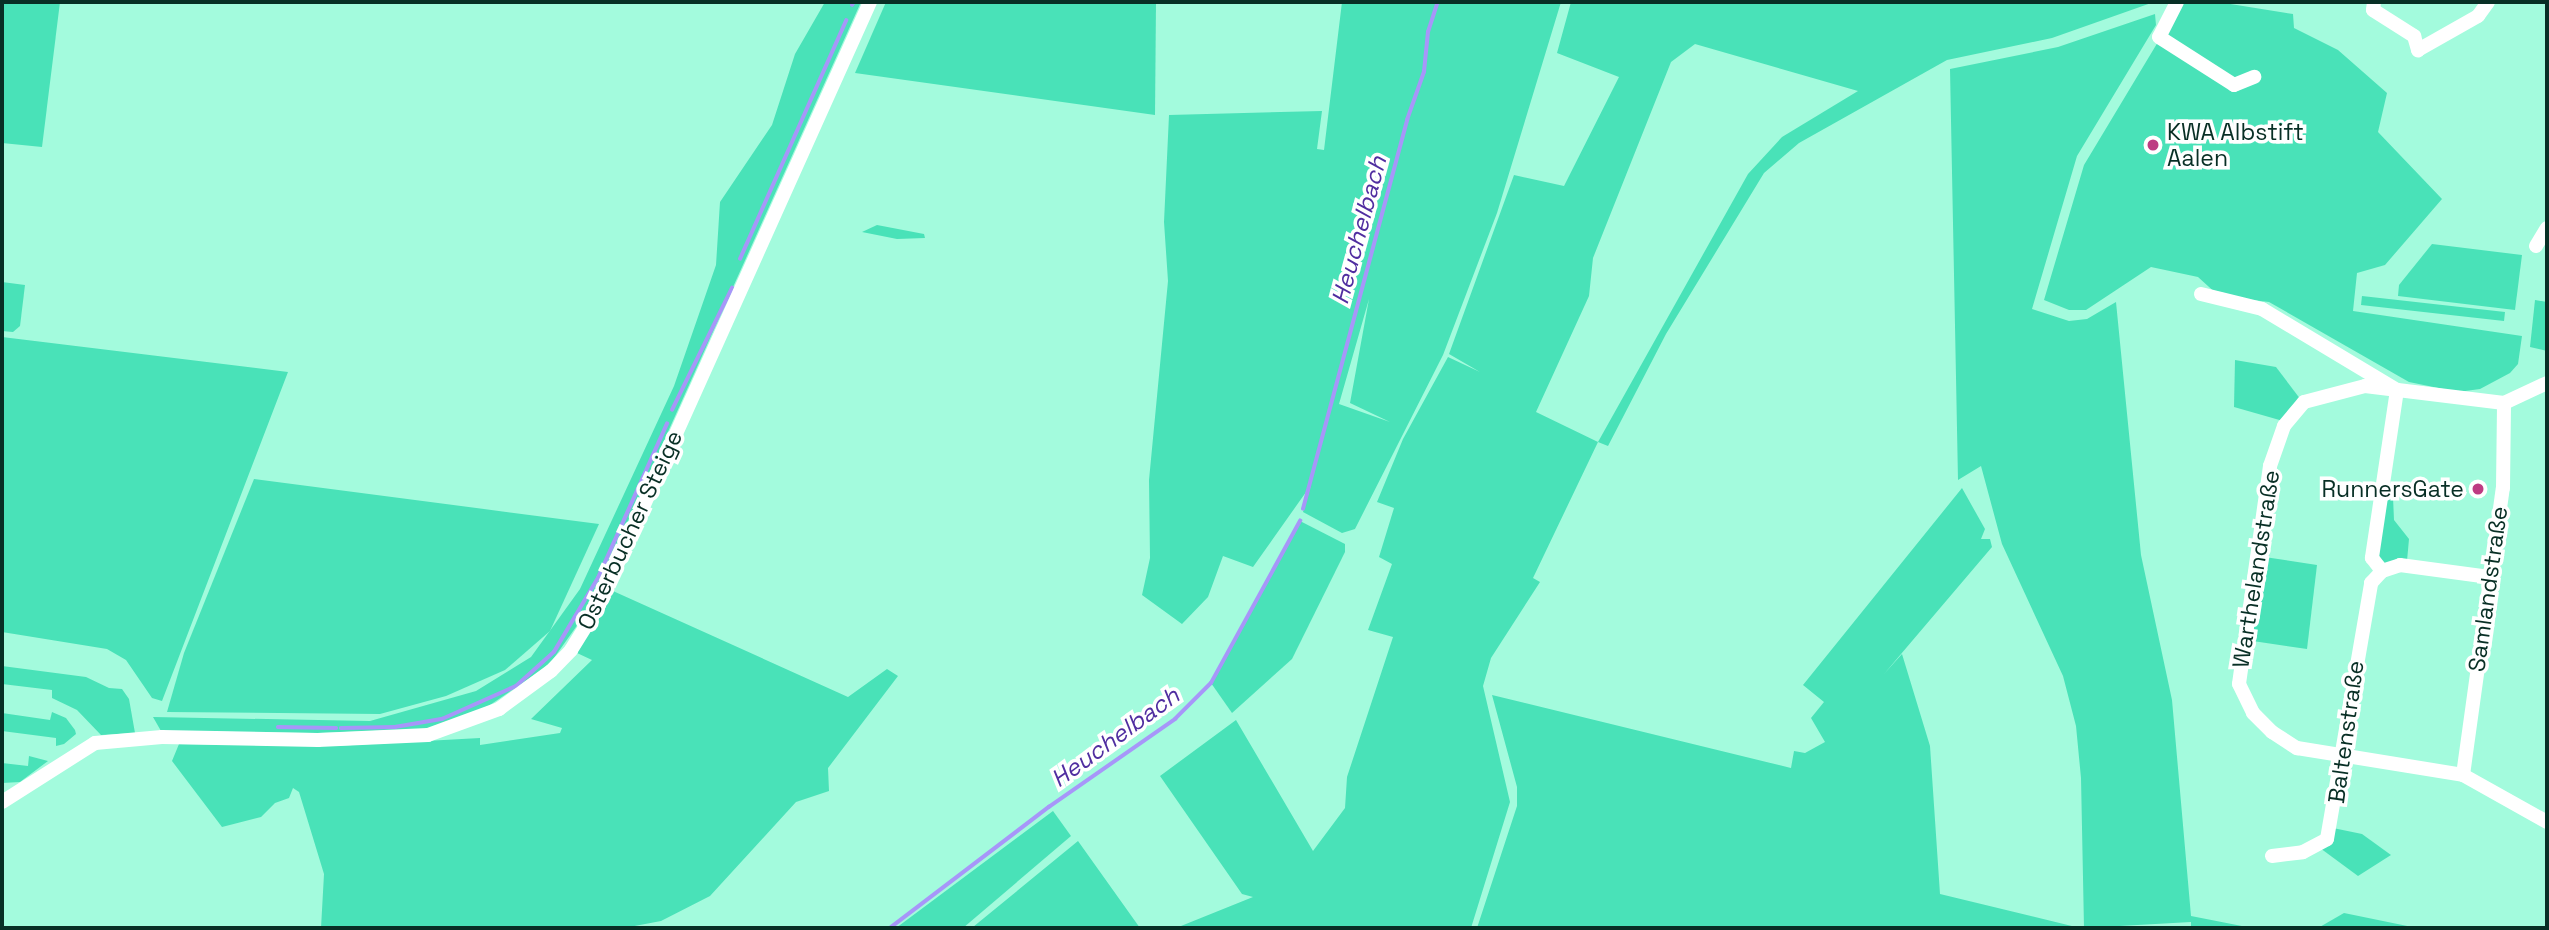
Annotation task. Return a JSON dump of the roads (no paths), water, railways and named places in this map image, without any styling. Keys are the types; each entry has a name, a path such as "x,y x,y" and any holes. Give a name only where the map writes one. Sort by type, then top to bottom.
{"street":[{"name":"Osterbucher Steige","path":"2,802 95,743 162,737 318,740 428,735 499,709 551,671 571,650 599,605 870,2"},
{"path":"2177,2 2159,37 2234,85 2254,77"},
{"path":"2374,2 2373,10 2414,36 2418,50 2478,16 2488,2"},
{"path":"2536,246 2547,228"},
{"path":"2202,294 2262,309 2396,390 2372,558 2382,571 2400,565 2488,577"},
{"path":"2504,402 2547,383"},
{"name":"Warthelandstraße","path":"2504,402 2365,386 2304,402 2284,426 2270,466 2253,557 2239,684 2253,713 2272,732 2297,748 2340,758 2463,775 2547,822"},
{"name":"Samlandstraße","path":"2463,775 2488,577 2503,488 2504,402"},
{"name":"Baltenstraße","path":"2272,856 2303,852 2327,839 2366,598 2382,571"}],"waterway":[{"name":"Heuchelbach","path":"1303,509 1407,120 1424,72 1428,32 1438,2"},
{"path":"740,259 846,21"},
{"path":"672,410 732,288"},
{"path":"341,728 395,727 442,719 516,686 554,652 598,578 667,424"},
{"name":"Heuchelbach","path":"890,928 1049,807 1175,719 1211,683 1300,521"},
{"path":"278,727 336,728"}],"place":[{"name":"KWA Albstift Aalen","path":"2153,145"},
{"name":"RunnersGate","path":"2478,489"}]}
